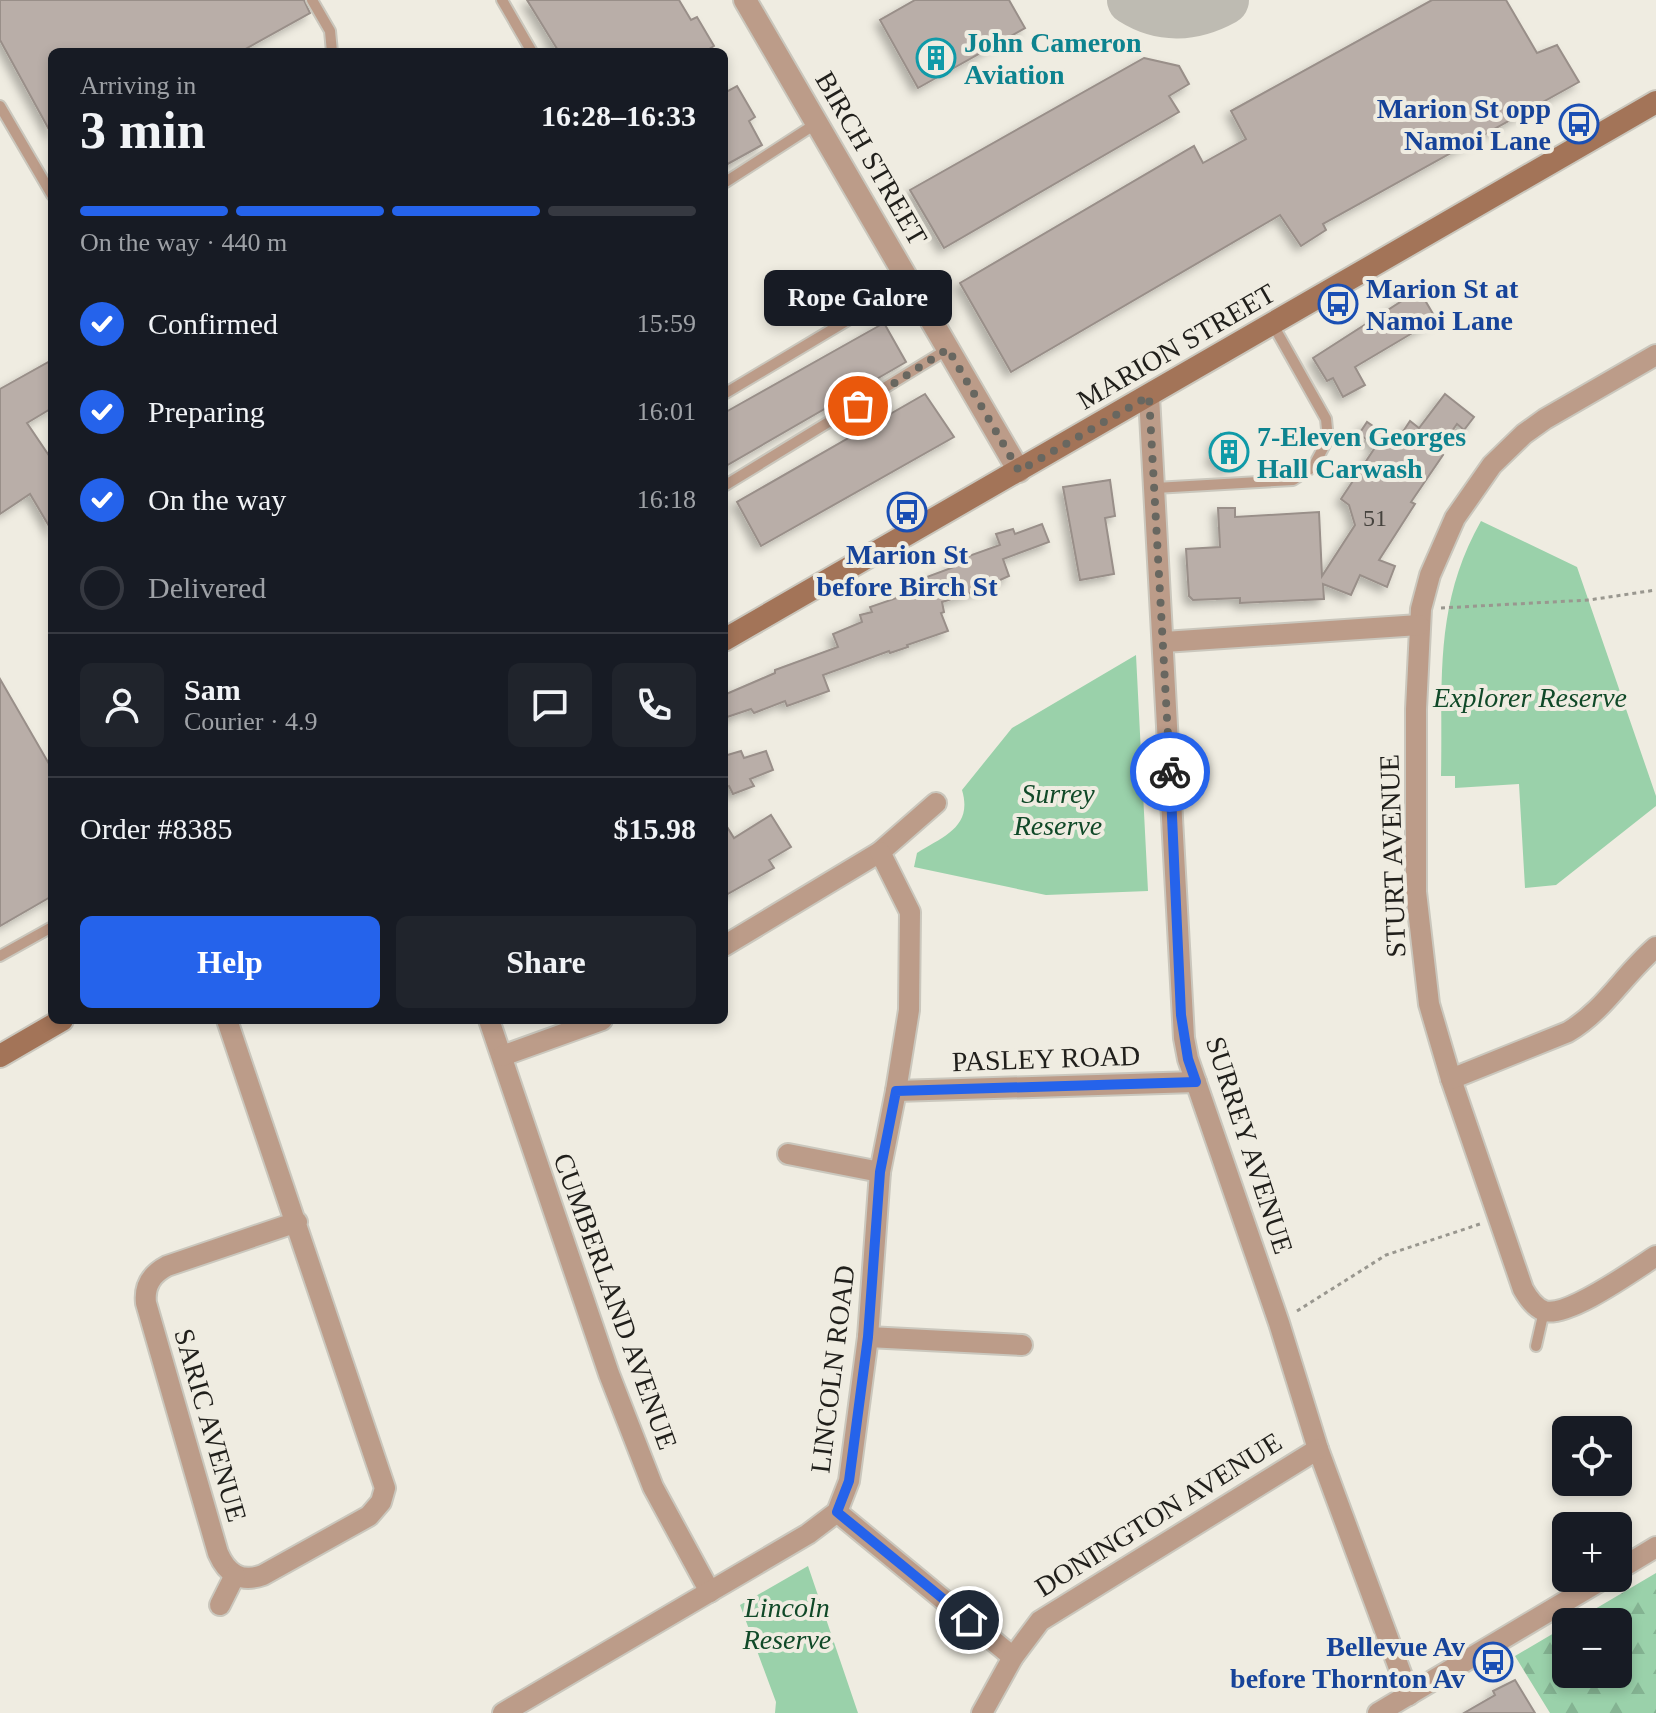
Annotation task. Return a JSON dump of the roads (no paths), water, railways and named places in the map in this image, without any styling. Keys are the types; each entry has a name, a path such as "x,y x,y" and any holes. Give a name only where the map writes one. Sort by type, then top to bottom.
{"main road":[{"name":"MARION STREET","path":"728,638 1656,102"},
{"path":"0,1056 55,1024"}],"street":[{"name":"BIRCH STREET","path":"745,0 1019,471"},
{"name":"STURT AVENUE","path":"1544,1311 1533,1304 1523,1289 1451,1079 1429,1004 1416,907 1416,709 1420,617 1430,575 1455,518 1492,465 1524,434 1545,419 1656,355"},
{"name":"SURREY AVENUE","path":"1149,396 1181,1015 1188,1059 1279,1323 1318,1449 1409,1695"},
{"path":"1164,642 1420,617"},
{"path":"728,944 880,852 936,803"},
{"name":"LINCOLN ROAD","path":"503,1713 808,1534 837,1512 849,1481 868,1337 880,1172 909,1010 910,912 880,852"},
{"path":"1451,1079 1580,1025 1602,1007 1656,947"},
{"path":"220,1605 235,1575 252,1579 263,1575 369,1516 393,1499 383,1478 228,1024"},
{"name":"CUMBERLAND AVENUE","path":"490,1024 609,1374 653,1487 710,1592"},
{"path":"502,1056 591,1024"},
{"name":"PASLEY ROAD","path":"896,1091 1196,1082"},
{"path":"788,1154 880,1172"},
{"name":"SARIC AVENUE","path":"235,1575 222,1564 218,1553 137,1281 152,1278 167,1266 297,1222"},
{"path":"1544,1311 1571,1308 1656,1256"},
{"path":"868,1337 1022,1345"},
{"name":"DONINGTON AVENUE","path":"982,1713 1013,1657 1040,1621 1318,1449"},
{"path":"837,1512 1013,1657"},
{"path":"1632,1562 1656,1547"},
{"path":"1378,1713 1582,1592"}],"lane":[{"path":"312,0 330,31 332,48"},
{"path":"502,0 530,48"},
{"path":"0,106 48,188"},
{"path":"728,180 817,123"},
{"path":"728,392 910,283"},
{"path":"1155,488 1293,480 1304,475 1320,458 1328,439 1326,419 1273,325"},
{"path":"728,484 948,349"},
{"path":"0,956 48,929"},
{"path":"1536,1346 1544,1311"}],"place":[{"name":"John Cameron Aviation","path":"936,58"},
{"name":"Marion St opp Namoi Lane","path":"1579,124"},
{"name":"Marion St at Namoi Lane","path":"1338,304"},
{"name":"Rope Galore","path":"858,406"},
{"name":"7-Eleven Georges Hall Carwash","path":"1229,452"},
{"name":"Marion St before Birch St","path":"907,512"},
{"name":"Bellevue Av before Thornton Av","path":"1493,1662"}],"park label":[{"name":"Explorer Reserve","path":"1530,697"},
{"name":"Surrey Reserve","path":"1058,809"},
{"name":"Lincoln Reserve","path":"787,1623"}]}
